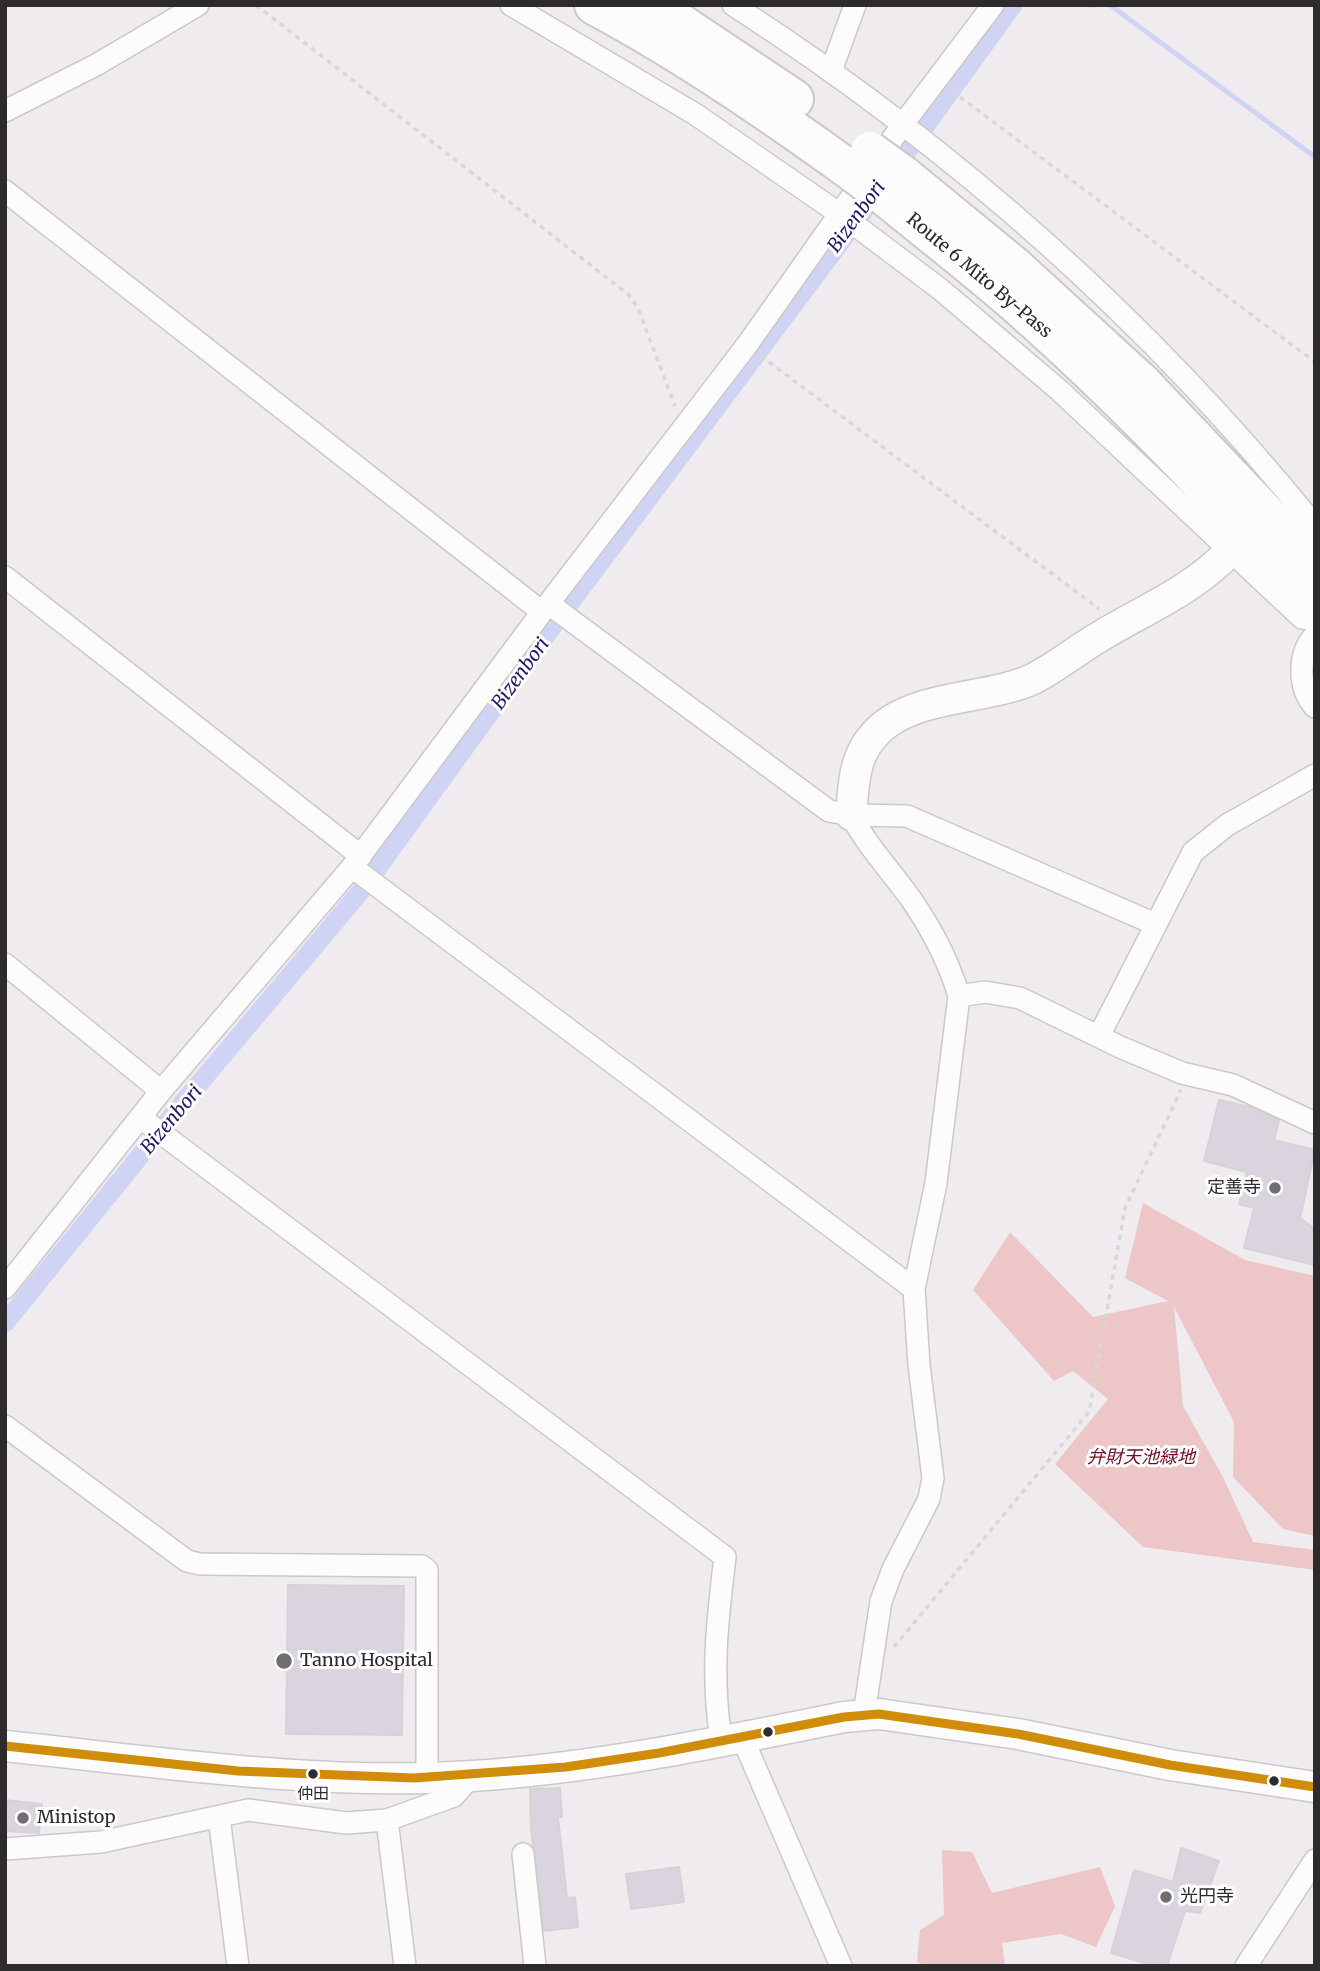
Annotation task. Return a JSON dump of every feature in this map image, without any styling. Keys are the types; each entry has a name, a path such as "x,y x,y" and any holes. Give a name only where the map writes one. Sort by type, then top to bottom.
{"highway":[{"name":"Route 6 Mito By-Pass","path":"594,5 777,118 862,162"},
{"name":"Route 6 Mito By-Pass","path":"653,5 729,54 895,186 1014,266 1142,383 1315,565"},
{"name":"Route 6 Mito By-Pass","path":"895,186 1132,412 1243,526 1315,607"}],"main road":[{"path":"851,816 860,757 872,739 900,715 919,706 968,699 1033,679 1121,625 1182,592 1229,552"},
{"path":"5,1746 260,1770 426,1777 471,1776 583,1764 864,1714 1018,1734 1170,1765 1315,1787"}],"street":[{"path":"5,111 96,65 198,5"},
{"path":"511,5 695,114 849,221 998,337 1301,618 1315,620"},
{"path":"733,5 831,71 914,132 1060,256 1136,327 1214,409 1315,526"},
{"path":"831,71 855,5"},
{"path":"5,1287 151,1125 162,1091 362,870 553,611 683,426 849,221 914,132 993,5"},
{"path":"5,191 553,611 829,811 851,816 906,816 1155,924"},
{"path":"5,577 362,870 914,1289"},
{"path":"1315,635 1303,658 1306,697 1315,707"},
{"path":"1098,1036 1185,864 1210,835 1315,775"},
{"path":"851,816 862,836 917,910 952,973 959,996 936,1183 914,1289 919,1365 933,1478 929,1499 893,1569 881,1601 864,1714"},
{"path":"5,964 162,1091"},
{"path":"959,996 985,992 1006,994 1189,1074 1233,1085 1315,1123"},
{"path":"151,1125 725,1557 715,1637 714,1677 732,1739 841,1966"},
{"path":"5,1426 187,1562 422,1566 427,1570 426,1777"},
{"path":"5,1849 101,1842 248,1810 346,1823 387,1820 454,1796 471,1776"},
{"path":"219,1817 238,1966"},
{"path":"387,1820 405,1966"},
{"path":"523,1854 535,1966"},
{"path":"1246,1966 1315,1860"}],"path":[{"path":"256,5 629,295 638,308 683,426"},
{"path":"958,96 1315,362"},
{"path":"765,359 1121,625"},
{"path":"870,1676 1089,1412 1125,1208 1189,1074"}],"green space":[{"name":"弁財天池緑地","path":"1143,1203 1245,1260 1315,1276 1315,1536 1283,1529 1233,1477 1234,1422 1174,1307 1183,1406 1223,1477 1253,1542 1315,1550 1315,1570 1143,1547 1055,1464 1108,1399 1073,1371 1054,1381 973,1290 1010,1232 1093,1317 1168,1301 1125,1278"},
{"path":"942,1850 972,1852 992,1893 1100,1867 1115,1906 1096,1947 1061,1934 1002,1943 1005,1966 927,1966 917,1962 920,1930 944,1915"}],"building":[{"name":"定善寺","path":"1219,1100 1250,1107 1279,1121 1274,1140 1315,1150 1300,1218 1315,1229 1315,1265 1244,1248 1254,1208 1239,1204 1247,1172 1204,1161"},
{"path":"288,1585 404,1586 402,1735 286,1734"},
{"path":"560,1788 562,1817 558,1817 567,1898 575,1897 578,1927 544,1931 531,1829 530,1789"},
{"name":"Ministop","path":"5,1800 42,1804 39,1833 5,1831"},
{"name":"光円寺","path":"1181,1848 1219,1861 1200,1913 1185,1911 1167,1966 1154,1966 1111,1953 1134,1870 1173,1882"},
{"path":"679,1867 684,1902 631,1909 626,1874"}],"waterway":[{"name":"Bizenbori","path":"5,1323 182,1104 361,891 555,623 866,208 1013,5"},
{"path":"1088,5 1093,5"},
{"path":"1110,5 1315,157"}],"transit line":[{"path":"5,1746 238,1771 414,1778 566,1767 659,1753 844,1717 879,1714 1018,1734 1170,1765 1315,1787"}],"place":[{"name":"定善寺","path":"1275,1188"},
{"name":"Tanno Hospital","path":"284,1661"},
{"name":"仲田","path":"313,1774"},
{"name":"Ministop","path":"23,1818"},
{"name":"光円寺","path":"1166,1897"}]}
